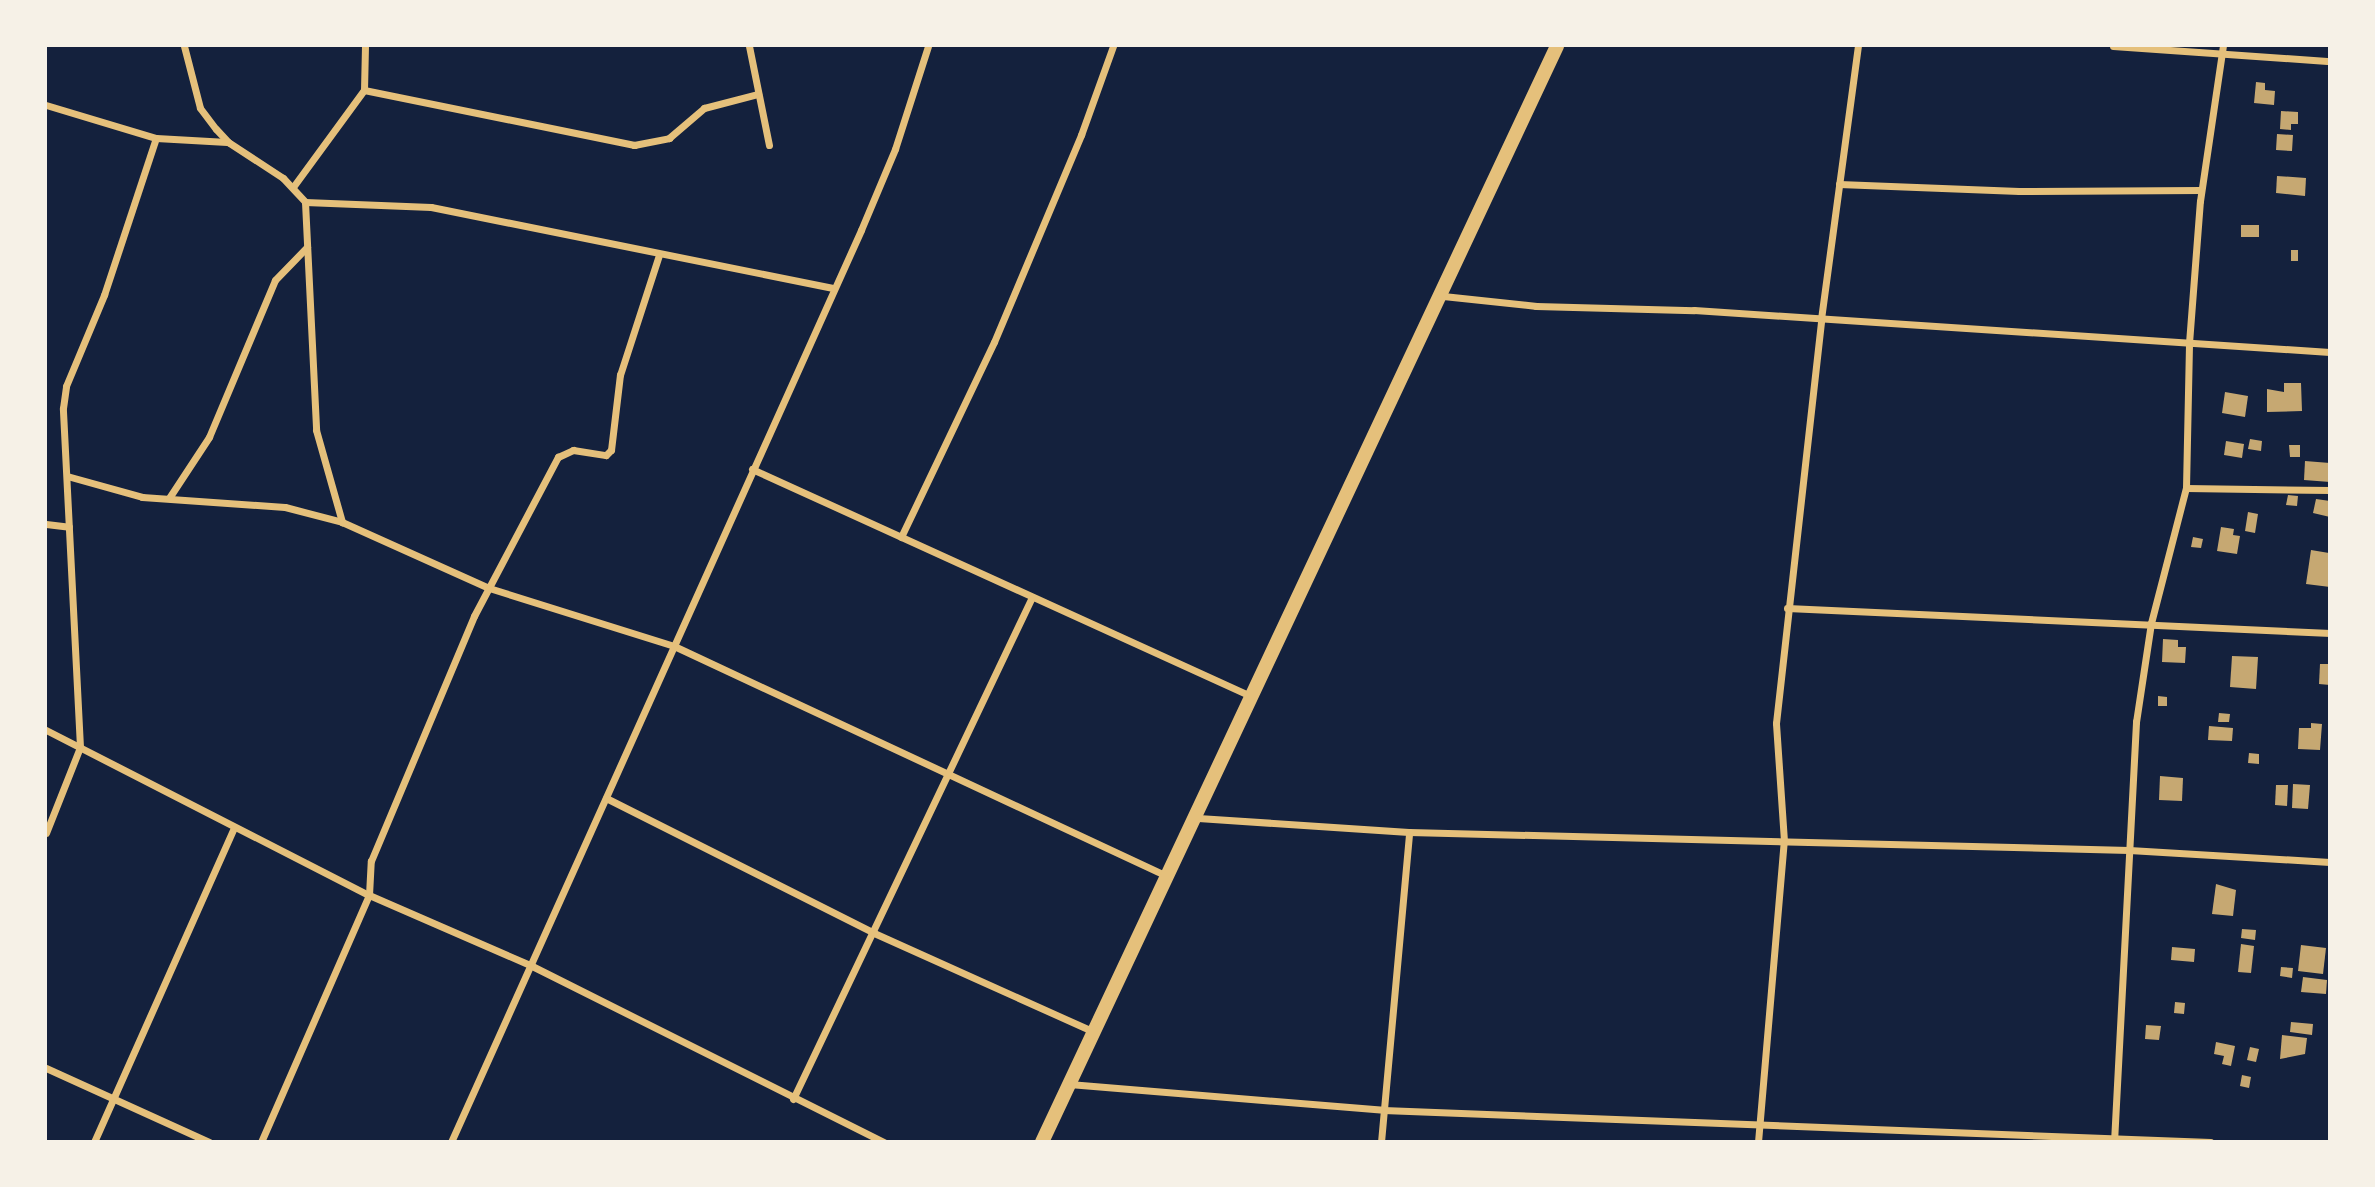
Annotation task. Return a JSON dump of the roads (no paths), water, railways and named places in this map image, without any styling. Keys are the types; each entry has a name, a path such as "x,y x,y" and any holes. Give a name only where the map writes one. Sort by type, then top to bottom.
{"main road":[{"path":"1042,1142 1198,818 1557,46"}],"street":[{"path":"184,46 200,108 228,142 293,187 305,201 316,430 342,522"},
{"path":"293,187 364,90 365,46"},
{"path":"749,46 769,145"},
{"path":"451,1142 532,967 895,149 928,46"},
{"path":"901,537 994,342 1081,135 1113,46"},
{"path":"1759,1142 1784,841 1776,723 1787,608 1810,444 1821,319 1858,46"},
{"path":"2113,46 2223,50 2329,61"},
{"path":"2114,1139 2136,722 2151,623 2186,488 2189,344 2201,190 2223,50"},
{"path":"364,90 634,145 669,138 704,108 758,94"},
{"path":"46,105 156,138 228,142"},
{"path":"46,833 80,747 62,408 66,386 104,295 156,138"},
{"path":"1839,184 2019,191 2201,190"},
{"path":"305,201 431,207 833,288"},
{"path":"169,498 209,437 275,280 307,247"},
{"path":"261,1142 369,895 371,861 489,588 558,457 573,450 606,455 611,450 620,375 659,255"},
{"path":"1443,296 1535,306 1821,319 2329,352"},
{"path":"752,469 1253,697"},
{"path":"67,476 132,495 285,507 342,522 489,588 674,646 1169,877"},
{"path":"2186,488 2329,490"},
{"path":"46,524 69,527"},
{"path":"793,1099 874,933 945,772 1032,597"},
{"path":"1787,608 2329,633"},
{"path":"46,730 369,895 532,967 884,1142"},
{"path":"606,798 874,933 1095,1032"},
{"path":"1198,818 1409,832 2129,850 2329,862"},
{"path":"94,1142 234,827"},
{"path":"1381,1142 1409,832"},
{"path":"46,1068 209,1142"},
{"path":"1069,1084 1383,1110 2210,1142"}]}
